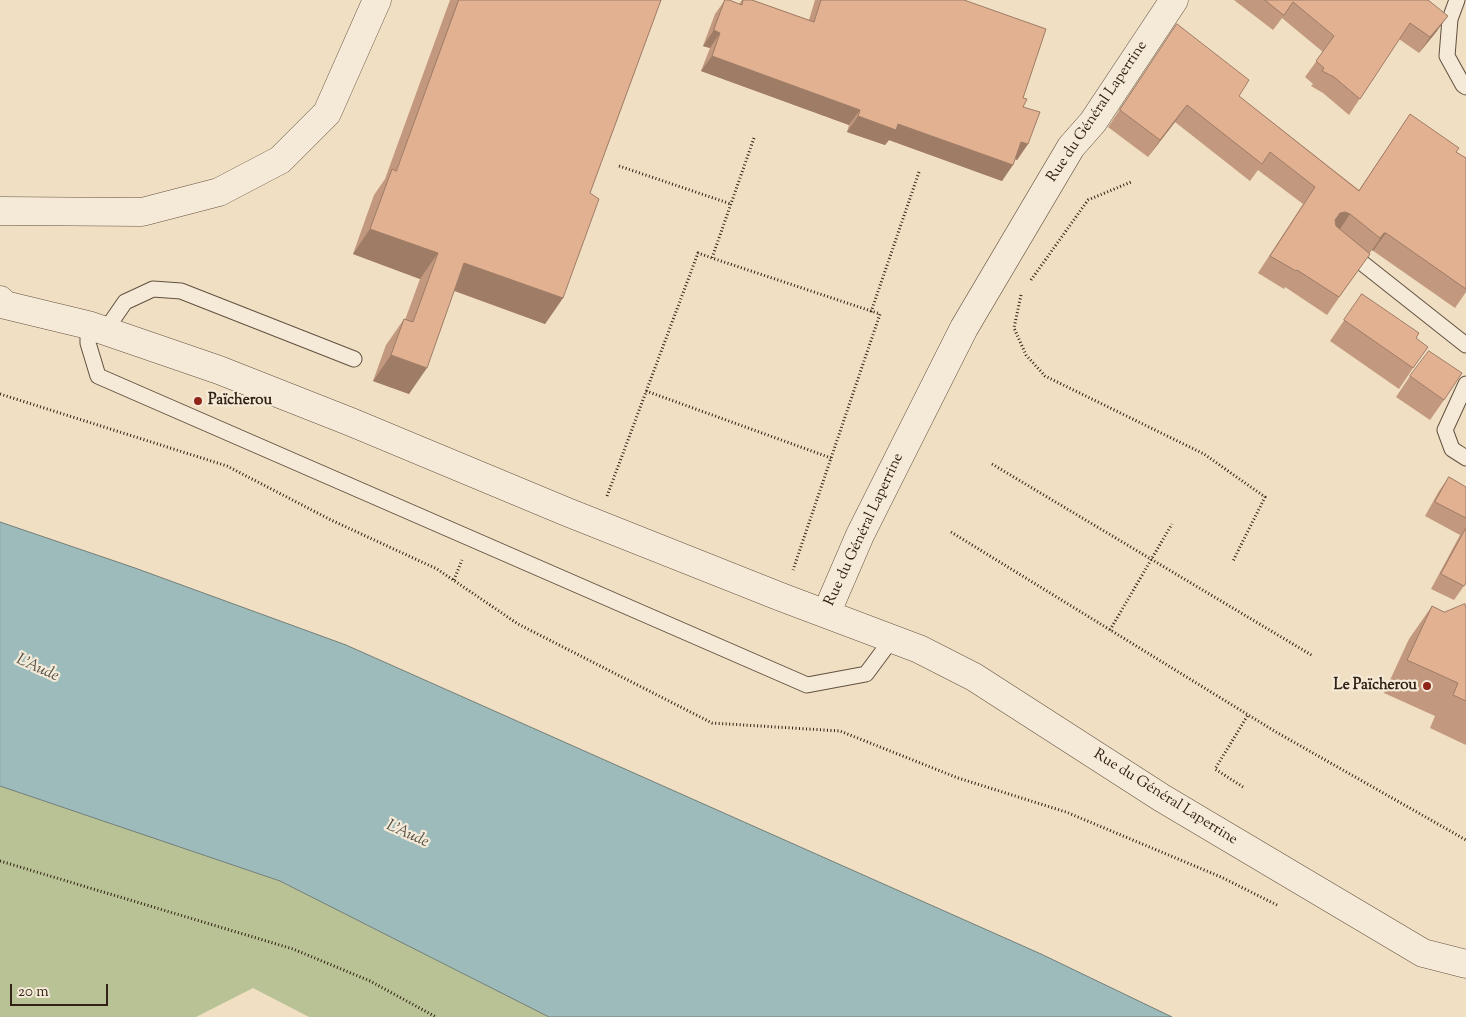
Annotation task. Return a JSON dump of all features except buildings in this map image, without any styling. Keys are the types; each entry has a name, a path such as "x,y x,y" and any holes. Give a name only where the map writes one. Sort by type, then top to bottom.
{"street":[{"path":"0,211 142,212 219,192 280,160 327,114 377,0"},
{"name":"Rue du Général Laperrine","path":"1174,0 1093,122 1071,147 964,328 860,535 826,614 919,649 974,677 1162,798 1423,952 1466,964"},
{"path":"0,300 5,305 96,328 219,370 351,422 567,512 826,614"}],"lane":[{"path":"1457,0 1450,19 1447,56 1466,88"},
{"path":"1339,245 1466,345"},
{"path":"354,359 181,290 153,290 125,302 96,328 88,343 98,376 807,685 866,674 892,639"},
{"path":"1466,384 1445,430 1452,449 1466,458"}],"path":[{"path":"712,258 754,138"},
{"path":"619,166 731,204"},
{"path":"871,312 919,172"},
{"path":"1027,284 1088,200 1131,182"},
{"path":"603,505 698,253 880,314 791,576"},
{"path":"1022,292 1014,328 1026,355 1044,376 1204,454 1265,497 1233,560"},
{"path":"646,391 831,458"},
{"path":"0,394 227,466 331,520 437,569 518,624 712,722 840,731 958,778 1066,812 1221,877 1282,907"},
{"path":"992,464 1313,656"},
{"path":"1110,630 1172,524"},
{"path":"951,532 1248,715 1466,840"},
{"path":"454,580 470,537"},
{"path":"1243,787 1215,769 1248,715"},
{"path":"0,861 293,949 370,981 436,1017"}],"green space":[{"path":"0,786 280,881 549,1017 309,1017 253,988 196,1017 0,1017"}],"water":[{"name":"L'Aude","path":"0,522 135,568 346,645 1041,954 1172,1017 549,1017 280,881 0,786"}],"place":[{"name":"Païcherou","path":"198,401"},
{"name":"Le Païcherou","path":"1427,686"}]}
